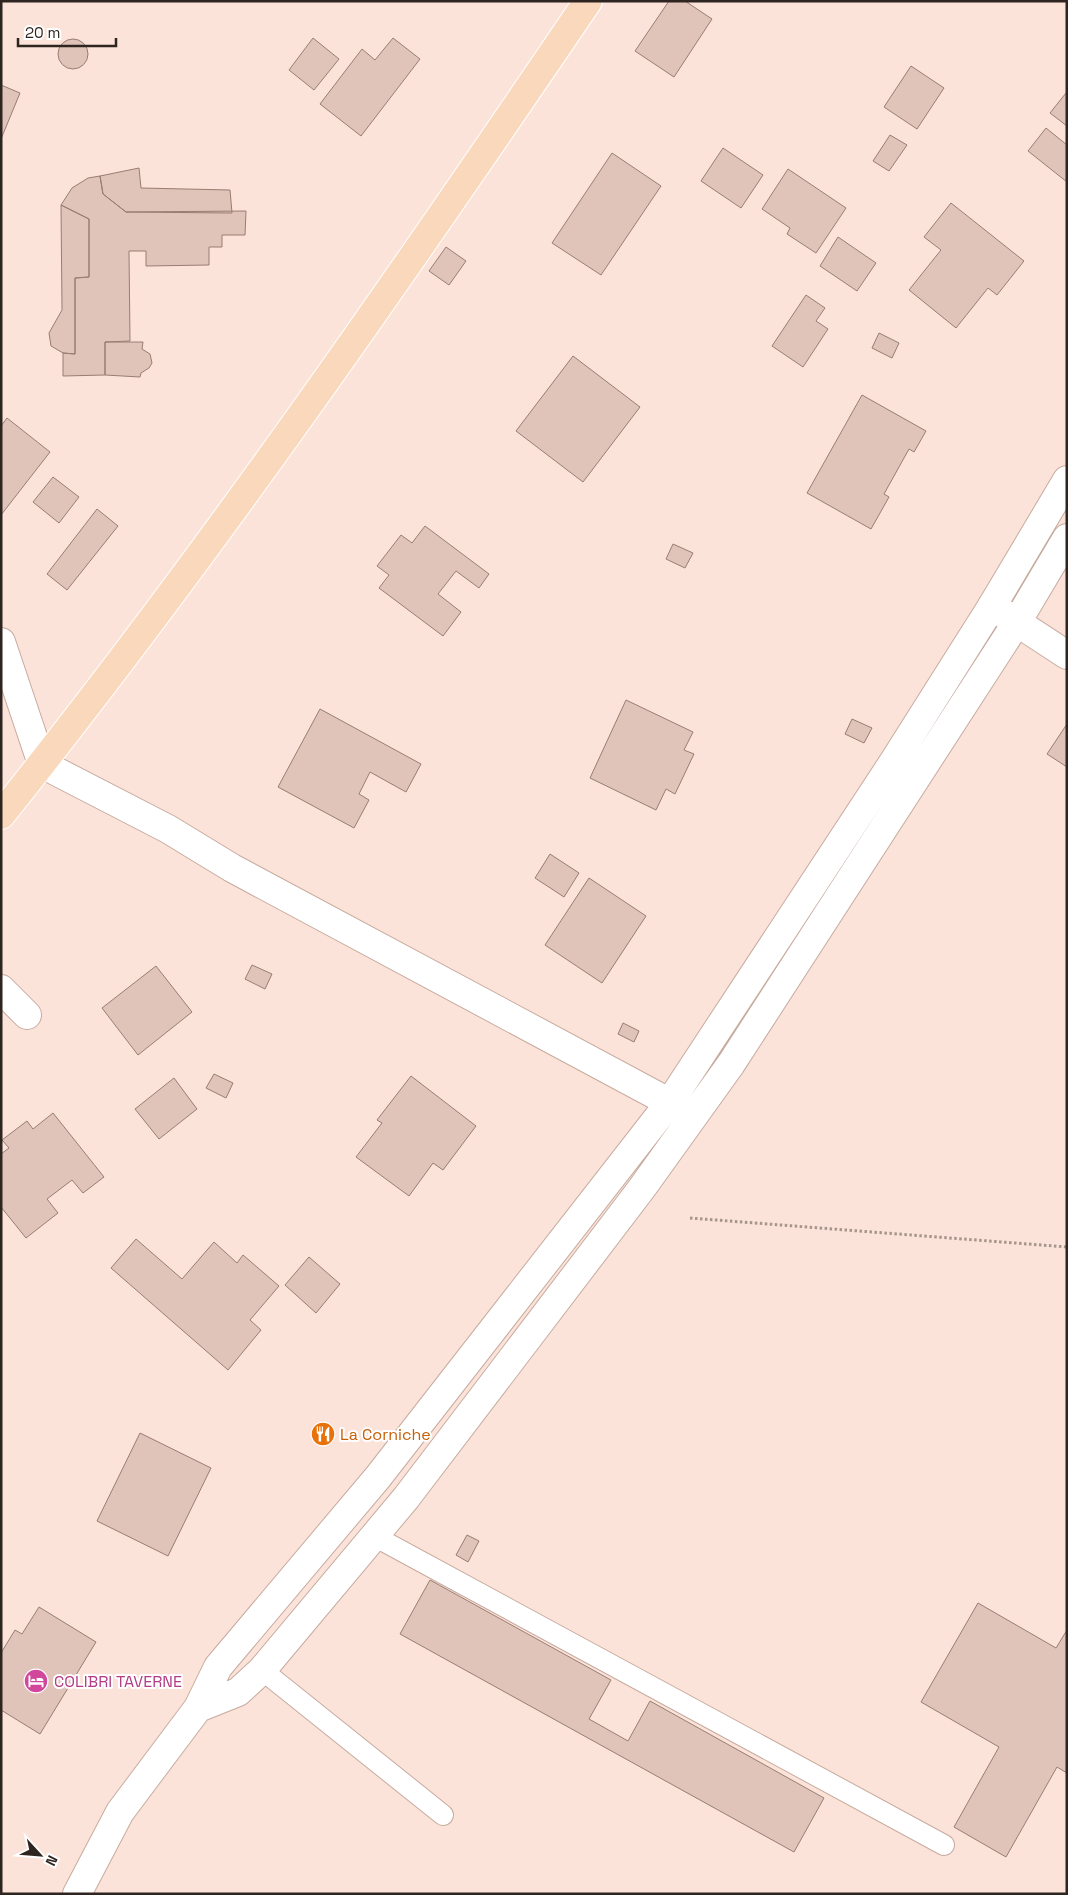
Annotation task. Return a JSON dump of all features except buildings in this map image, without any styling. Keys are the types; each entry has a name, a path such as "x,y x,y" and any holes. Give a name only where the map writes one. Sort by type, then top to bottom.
{"highway":[{"path":"1,814 42,764 204,551 313,400 588,1"}],"street":[{"path":"77,1894 120,1812 198,1708 218,1667 378,1476 670,1102 894,761 1066,484"},
{"path":"198,1708 238,1692 262,1670 406,1498 694,1115 731,1064 1017,622 1067,538"},
{"path":"992,606 1067,655"},
{"path":"1,642 42,764 168,829 232,868 694,1115"},
{"path":"1,990 27,1015"},
{"path":"378,1476 406,1498"}],"lane":[{"path":"374,1536 944,1845"},
{"path":"262,1670 443,1816"}],"path":[{"path":"690,1218 1067,1247"}],"place":[{"name":"La Corniche","path":"323,1434"},
{"name":"COLIBRI TAVERNE","path":"36,1681"}]}
